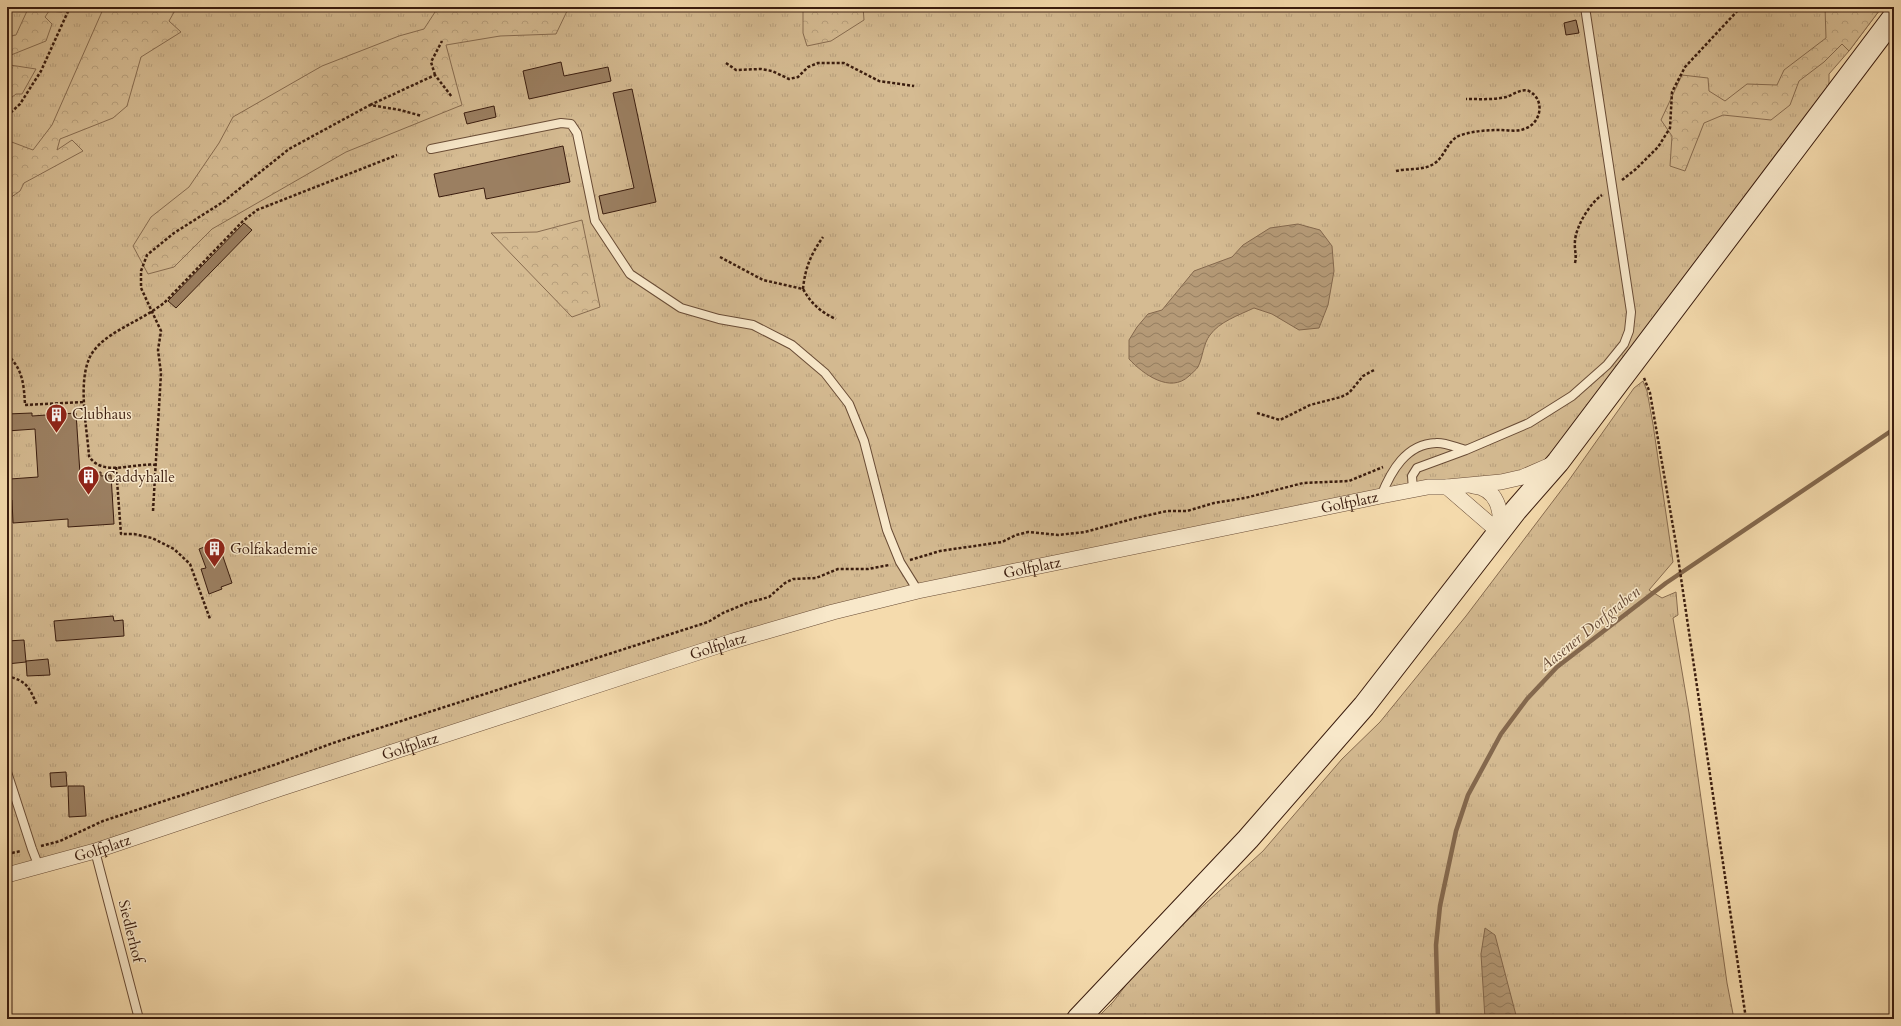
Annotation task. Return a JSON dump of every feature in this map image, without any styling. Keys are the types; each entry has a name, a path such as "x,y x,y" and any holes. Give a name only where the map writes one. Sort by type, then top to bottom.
{"street":[{"path":"1078,1019 1248,839 1359,711 1499,532 1558,462 1894,17"},
{"name":"Golfplatz","path":"7,875 95,851 282,788 732,641 833,612 918,591 1381,496 1428,487 1447,487 1501,482 1522,477 1558,462"},
{"path":"1468,485 1479,486 1488,491 1496,499 1501,514 1499,532"},
{"path":"1447,487 1499,532"}],"lane":[{"path":"1413,490 1412,476 1417,468 1466,450 1529,423 1572,396 1607,365 1624,344 1629,331 1631,312 1585,7"},
{"path":"431,150 560,123 571,124 577,133 595,221 630,274 681,308 719,319 753,325 792,345 825,372 849,404 864,441 887,530 900,562 918,591"},
{"path":"1381,496 1388,479 1400,460 1418,446 1437,443 1466,450"},
{"path":"7,772 32,850 39,866"},
{"name":"Siedlerhof","path":"95,851 139,1019"}],"path":[{"path":"7,116 20,104 41,72 70,7"},
{"path":"1575,263 1577,254 1575,241 1579,228 1598,198 1636,170 1658,146 1670,128 1672,92 1684,67 1741,7"},
{"path":"442,41 430,62 435,75 452,97"},
{"path":"726,63 736,70 761,69 789,79 798,77 808,67 818,63 844,63 879,81 914,86"},
{"path":"153,511 161,373 158,350 162,331 141,288 140,271 147,255 174,233 223,202 289,148 370,105 435,75"},
{"path":"1396,170 1423,168 1433,165 1454,137 1483,130 1524,130 1531,126 1539,117 1540,108 1538,101 1530,92 1522,90 1500,98 1466,99"},
{"path":"370,105 400,110 422,116"},
{"path":"156,465 116,467 100,466 95,464 89,456 85,402 86,367 95,350 106,339 152,312 164,303 243,221 258,210 397,155"},
{"path":"823,237 811,254 804,271 803,289 810,302 824,313 836,319"},
{"path":"720,257 763,280 803,289"},
{"path":"7,355 19,369 24,381 25,405 85,402"},
{"path":"1257,413 1280,420 1310,405 1341,398 1348,393 1363,376 1374,370"},
{"path":"1650,393 1676,544 1746,1019"},
{"path":"116,467 121,534 134,534 152,538 174,549 190,564 210,620"},
{"path":"7,676 25,682 36,705"}],"green space":[{"path":"7,7 1882,7 1849,51 1829,74 1829,87 1548,459 1522,473 916,585 94,844 7,868"},
{"path":"7,7 63,7 62,12 49,11 45,17 52,24 46,41 11,55 10,65 36,69 22,94 16,94 7,101 7,37 16,35 27,11 7,9"},
{"path":"104,7 177,7 169,21 181,32 141,57 127,106 113,118 60,139 57,150 72,140 83,151 24,183 20,191 7,200 7,139 33,150 52,125"},
{"path":"440,7 573,7 568,9 556,34 500,36 446,45 462,105 346,152 212,229 174,267 148,274 133,246 151,217 189,187 219,143 233,117 322,66 399,36 424,29 437,9"},
{"path":"803,7 863,7 864,20 831,41 807,46 803,33"},
{"path":"1825,7 1882,7 1849,51 1842,44 1824,62 1799,81 1790,105 1771,120 1723,115 1704,123 1685,171 1670,166 1672,136 1661,120 1682,75 1708,78 1709,91 1725,101 1747,84 1777,85 1784,70 1826,38"},
{"path":"582,220 600,307 572,317 491,233 537,232"},
{"path":"1643,381 1647,391 1653,424 1673,562 1649,590 1662,598 1676,592 1678,615 1673,618 1689,713 1727,983 1734,1019 1096,1019 1113,1002 1148,956 1263,851 1342,759 1380,722 1466,616 1569,480 1634,388"}],"water":[{"path":"1298,224 1320,230 1332,246 1334,271 1328,305 1319,328 1299,330 1272,314 1254,308 1230,319 1214,330 1206,342 1197,368 1182,381 1174,383 1157,380 1149,376 1129,359 1129,340 1137,327 1148,314 1162,310 1194,271 1232,257 1243,245 1270,228"},
{"path":"1485,928 1495,935 1517,1019 1485,1019 1481,954"}],"building":[{"path":"1576,20 1579,33 1566,35 1564,23"},
{"path":"561,62 564,76 608,67 611,81 529,99 523,71"},
{"path":"632,89 656,202 603,214 599,196 634,188 613,93"},
{"path":"494,106 496,117 467,124 464,113"},
{"path":"563,146 570,182 486,199 484,188 439,197 434,174"},
{"path":"244,223 252,230 176,308 168,301"},
{"path":"32,413 32,416 76,413 80,474 101,472 101,476 111,475 114,524 68,527 68,519 13,523 12,500 7,500 7,483 11,483 10,479 38,477 35,429 7,431 7,414"},
{"name":"Golfakademie","path":"218,542 232,583 209,594 201,569 206,568 199,549"},
{"path":"113,616 114,621 123,620 124,636 56,641 54,621"},
{"path":"24,640 26,662 7,664 7,641"},
{"path":"48,659 50,675 27,676 26,661"},
{"path":"66,772 67,786 51,787 50,773"},
{"path":"68,786 84,786 86,816 69,817"}],"waterway":[{"name":"Aasener Dorfgraben","path":"1438,1019 1436,945 1440,906 1456,831 1468,795 1501,734 1527,699 1557,667 1666,583 1894,429"}],"place":[{"name":"Clubhaus","path":"56,434"},
{"name":"Caddyhalle","path":"89,496"},
{"name":"Golfakademie","path":"215,568"}]}
